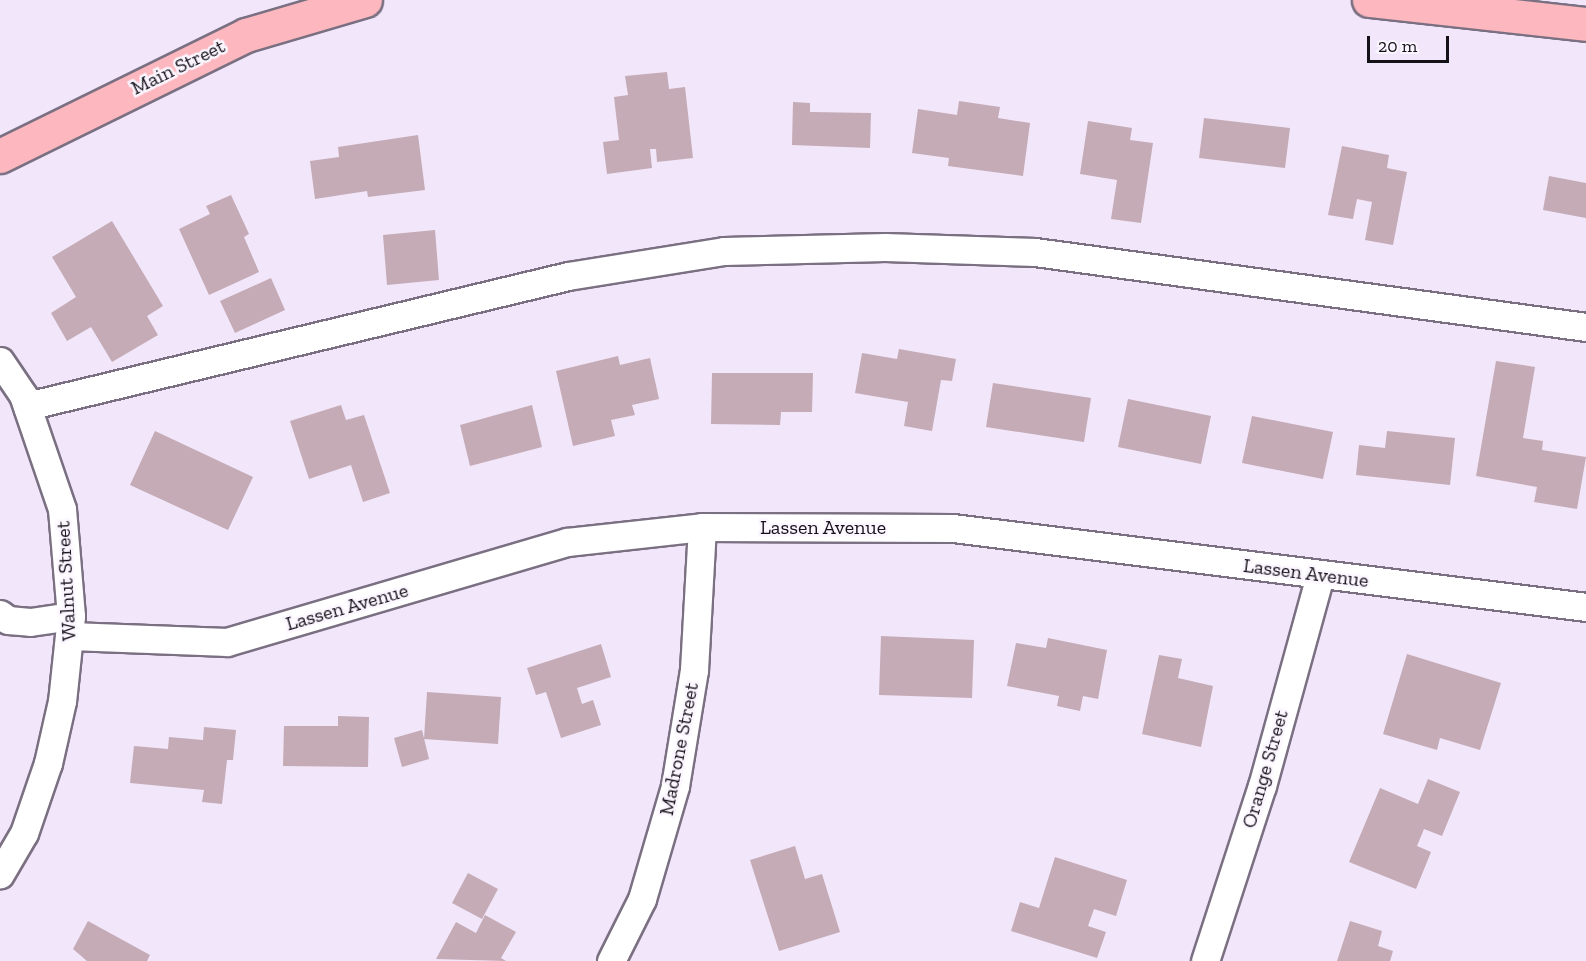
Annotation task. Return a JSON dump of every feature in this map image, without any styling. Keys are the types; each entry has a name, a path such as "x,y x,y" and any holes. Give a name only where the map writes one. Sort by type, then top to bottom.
{"main road":[{"name":"Main Street","path":"0,156 246,34 365,0"},
{"path":"1369,0 1586,24"}],"street":[{"path":"27,406 568,276 724,251 885,247 1035,252 1586,327"},
{"name":"Walnut Street","path":"0,361 27,406 62,509 71,626 48,763 24,833 0,874"},
{"name":"Lassen Avenue","path":"0,614 8,620 227,642 567,542 702,527 953,528 1586,607"},
{"name":"Madrone Street","path":"611,961 642,899 675,786 694,670 702,527"},
{"name":"Orange Street","path":"1204,961 1262,786 1320,575"}],"building":[{"path":"667,72 669,89 685,87 693,158 657,162 656,149 650,149 652,168 607,174 603,142 619,140 614,97 628,95 625,76"},
{"path":"959,101 1000,107 998,118 1030,123 1023,176 948,166 949,158 912,153 918,109 957,115"},
{"path":"793,102 810,103 810,112 871,113 870,148 792,145"},
{"path":"1204,118 1290,128 1285,168 1199,158"},
{"path":"1088,121 1132,128 1130,140 1153,143 1141,223 1111,219 1117,180 1080,174"},
{"path":"418,135 425,190 368,197 367,191 315,199 310,161 339,157 338,147"},
{"path":"1342,146 1389,155 1387,168 1407,172 1393,245 1365,240 1372,202 1357,199 1353,219 1328,215"},
{"path":"1549,176 1586,183 1586,218 1543,210"},
{"path":"231,195 249,234 244,237 259,272 209,295 179,229 210,214 206,206"},
{"path":"112,221 163,306 147,316 158,335 112,362 91,327 67,341 51,313 76,297 52,257"},
{"path":"435,230 439,280 387,285 383,235"},
{"path":"271,278 285,310 235,333 220,301"},
{"path":"899,349 956,359 952,381 941,380 932,431 904,426 908,402 855,393 862,353 897,359"},
{"path":"618,356 620,365 650,358 659,399 632,405 635,415 611,420 615,436 573,446 556,371"},
{"path":"1496,361 1535,367 1523,438 1543,441 1542,450 1586,457 1577,509 1534,502 1537,487 1476,476"},
{"path":"712,373 813,373 812,412 781,412 780,425 711,424"},
{"path":"993,383 1091,398 1084,442 986,427"},
{"path":"1128,399 1211,416 1201,464 1118,447"},
{"path":"341,405 346,420 364,415 390,493 363,502 351,465 309,479 290,421"},
{"path":"532,405 542,447 470,466 460,425"},
{"path":"1252,416 1333,432 1323,479 1242,463"},
{"path":"155,431 253,477 228,530 130,485"},
{"path":"1387,431 1455,438 1450,485 1356,475 1359,445 1385,448"},
{"path":"881,636 974,640 972,698 879,695"},
{"path":"1048,638 1107,650 1098,699 1083,696 1080,711 1057,706 1059,696 1007,686 1016,643 1046,648"},
{"path":"601,644 611,677 577,688 582,704 593,700 601,725 561,738 546,692 536,695 527,668"},
{"path":"1407,654 1501,683 1480,750 1440,738 1437,750 1383,734"},
{"path":"1159,655 1182,659 1178,678 1213,686 1201,747 1142,734"},
{"path":"427,692 501,697 498,744 424,739"},
{"path":"338,716 369,717 368,767 283,766 284,726 338,726"},
{"path":"204,727 236,730 233,760 227,760 222,804 202,802 204,790 130,783 134,746 168,749 169,737 203,740"},
{"path":"422,730 429,759 402,767 394,738"},
{"path":"1428,779 1460,792 1442,836 1424,829 1417,846 1431,852 1416,889 1349,862 1380,788 1418,804"},
{"path":"795,846 805,879 822,874 840,932 779,951 750,860"},
{"path":"1055,857 1127,880 1116,916 1094,909 1088,926 1106,932 1097,958 1011,931 1020,902 1039,908"},
{"path":"468,873 498,889 482,919 452,903"},
{"path":"485,915 516,932 501,958 506,961 436,959 456,922 476,933"},
{"path":"88,921 150,955 147,961 87,961 73,949"},
{"path":"1350,921 1382,931 1378,946 1393,951 1390,961 1337,961"}]}
